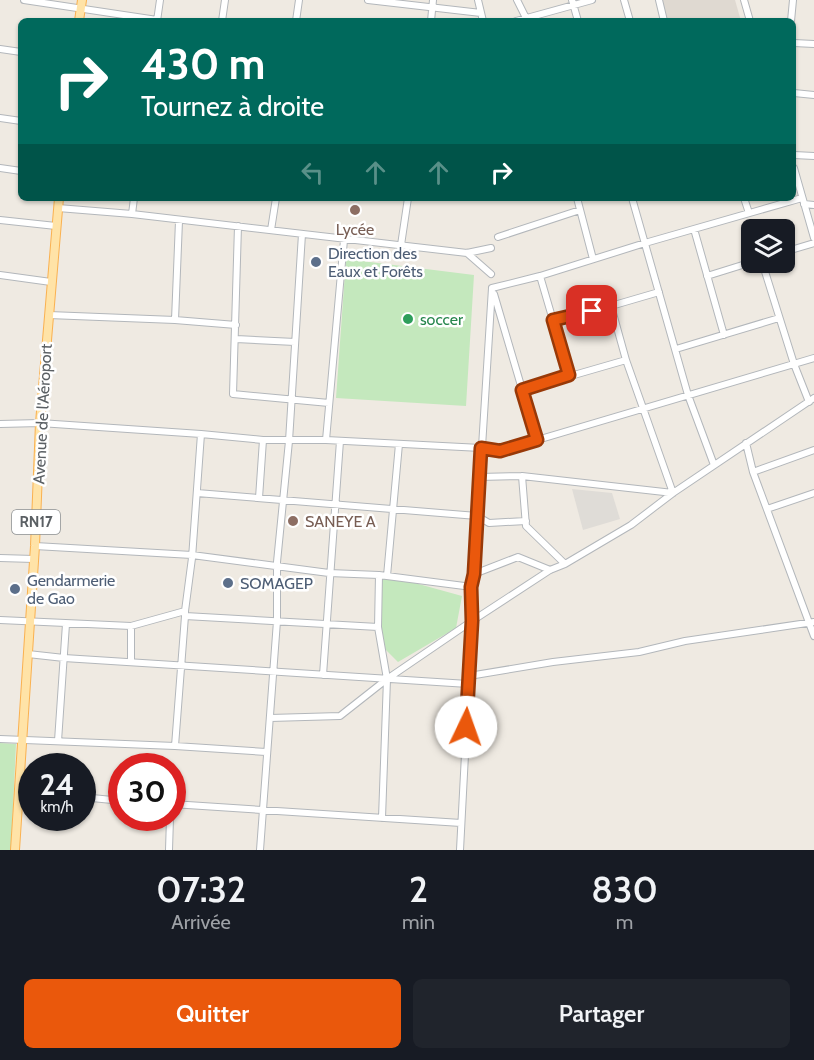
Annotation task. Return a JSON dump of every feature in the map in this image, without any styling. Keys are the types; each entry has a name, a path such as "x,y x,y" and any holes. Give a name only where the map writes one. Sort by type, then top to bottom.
{"main road":[{"name":"Avenue de l'Aéroport","path":"21,753 36,546 40,423 59,201"},
{"name":"Avenue de l'Aéroport","path":"15,849 18,806"}],"street":[{"path":"24,0 82,4 148,18"},
{"path":"157,18 160,0"},
{"path":"222,18 225,0"},
{"path":"296,18 299,0"},
{"path":"368,0 433,4 481,13"},
{"path":"478,0 482,18"},
{"path":"517,0 526,18"},
{"path":"530,18 573,3 592,0"},
{"path":"624,0 629,18"},
{"path":"658,0 663,18"},
{"path":"744,0 749,18"},
{"path":"791,18 793,0"},
{"path":"573,3 577,18"},
{"path":"796,43 814,44"},
{"path":"0,49 18,52"},
{"path":"796,93 814,95"},
{"path":"0,118 18,121"},
{"path":"796,155 814,156"},
{"path":"0,168 18,171"},
{"path":"796,175 814,238"},
{"path":"132,214 134,201"},
{"path":"271,230 276,201"},
{"path":"401,245 408,201"},
{"path":"578,201 592,259"},
{"path":"633,201 688,395 714,465"},
{"path":"745,201 749,213"},
{"path":"492,288 540,276 749,213 803,201 814,205"},
{"path":"58,208 132,214 467,253 491,248"},
{"path":"498,237 580,210"},
{"path":"0,220 56,226"},
{"path":"175,320 179,220"},
{"path":"238,226 233,394 329,403"},
{"path":"694,229 724,335"},
{"path":"260,850 302,234"},
{"path":"326,440 344,240"},
{"path":"795,249 814,243"},
{"path":"467,253 491,274"},
{"path":"707,276 741,265"},
{"path":"270,718 340,716 387,679 472,621 550,570 565,564 631,525 673,493 811,400 794,364 765,273"},
{"path":"0,275 51,282"},
{"path":"540,276 569,375"},
{"path":"460,850 472,621 471,587 474,574 492,288"},
{"path":"492,288 537,440"},
{"path":"553,320 611,306 659,291"},
{"path":"611,306 626,360 673,493"},
{"path":"49,315 236,325"},
{"path":"676,349 779,318"},
{"path":"490,335 506,336"},
{"path":"236,339 296,342"},
{"path":"0,424 40,423 263,440 326,440 500,451 814,358"},
{"path":"522,390 626,360"},
{"path":"175,746 201,434"},
{"path":"259,498 263,440"},
{"path":"323,675 340,441"},
{"path":"746,443 753,472 812,623 814,636"},
{"path":"387,576 399,444"},
{"path":"753,472 814,450"},
{"path":"479,477 522,477 673,493"},
{"path":"522,477 526,526 565,564"},
{"path":"197,493 477,516 489,523 526,521"},
{"path":"767,509 813,494 814,502"},
{"path":"36,546 192,555 329,573 380,575 471,587"},
{"path":"474,574 518,557 550,570"},
{"path":"0,558 34,559"},
{"path":"380,575 378,627 387,679 382,818"},
{"path":"0,620 131,626 185,613 378,627"},
{"path":"469,676 553,662 639,652 704,638 812,623"},
{"path":"58,741 66,624"},
{"path":"131,626 131,662"},
{"path":"28,654 468,684"},
{"path":"0,738 175,746 266,753"},
{"path":"186,805 461,824"},
{"path":"169,850 170,831"}],"shaded area":[{"path":"661,0 735,0 740,18 666,18"},
{"path":"572,489 612,493 620,519 583,530"}],"green space":[{"path":"346,259 474,275 466,406 336,398"},
{"path":"382,578 415,583 462,596 456,628 398,662 385,649 381,627"},
{"path":"0,743 16,744 11,850 0,850"}],"place":[{"name":"Lycée","path":"355,210"},
{"name":"Direction des Eaux et Forêts","path":"316,262"},
{"name":"soccer","path":"408,319"},
{"name":"SANEYE A","path":"293,521"},
{"name":"SOMAGEP","path":"228,583"},
{"name":"Gendarmerie de Gao","path":"15,589"}],"route":[{"path":"466,727 472,621 471,587 474,574 481,448 500,451 537,440 522,390 569,375 553,320 592,311"}]}
